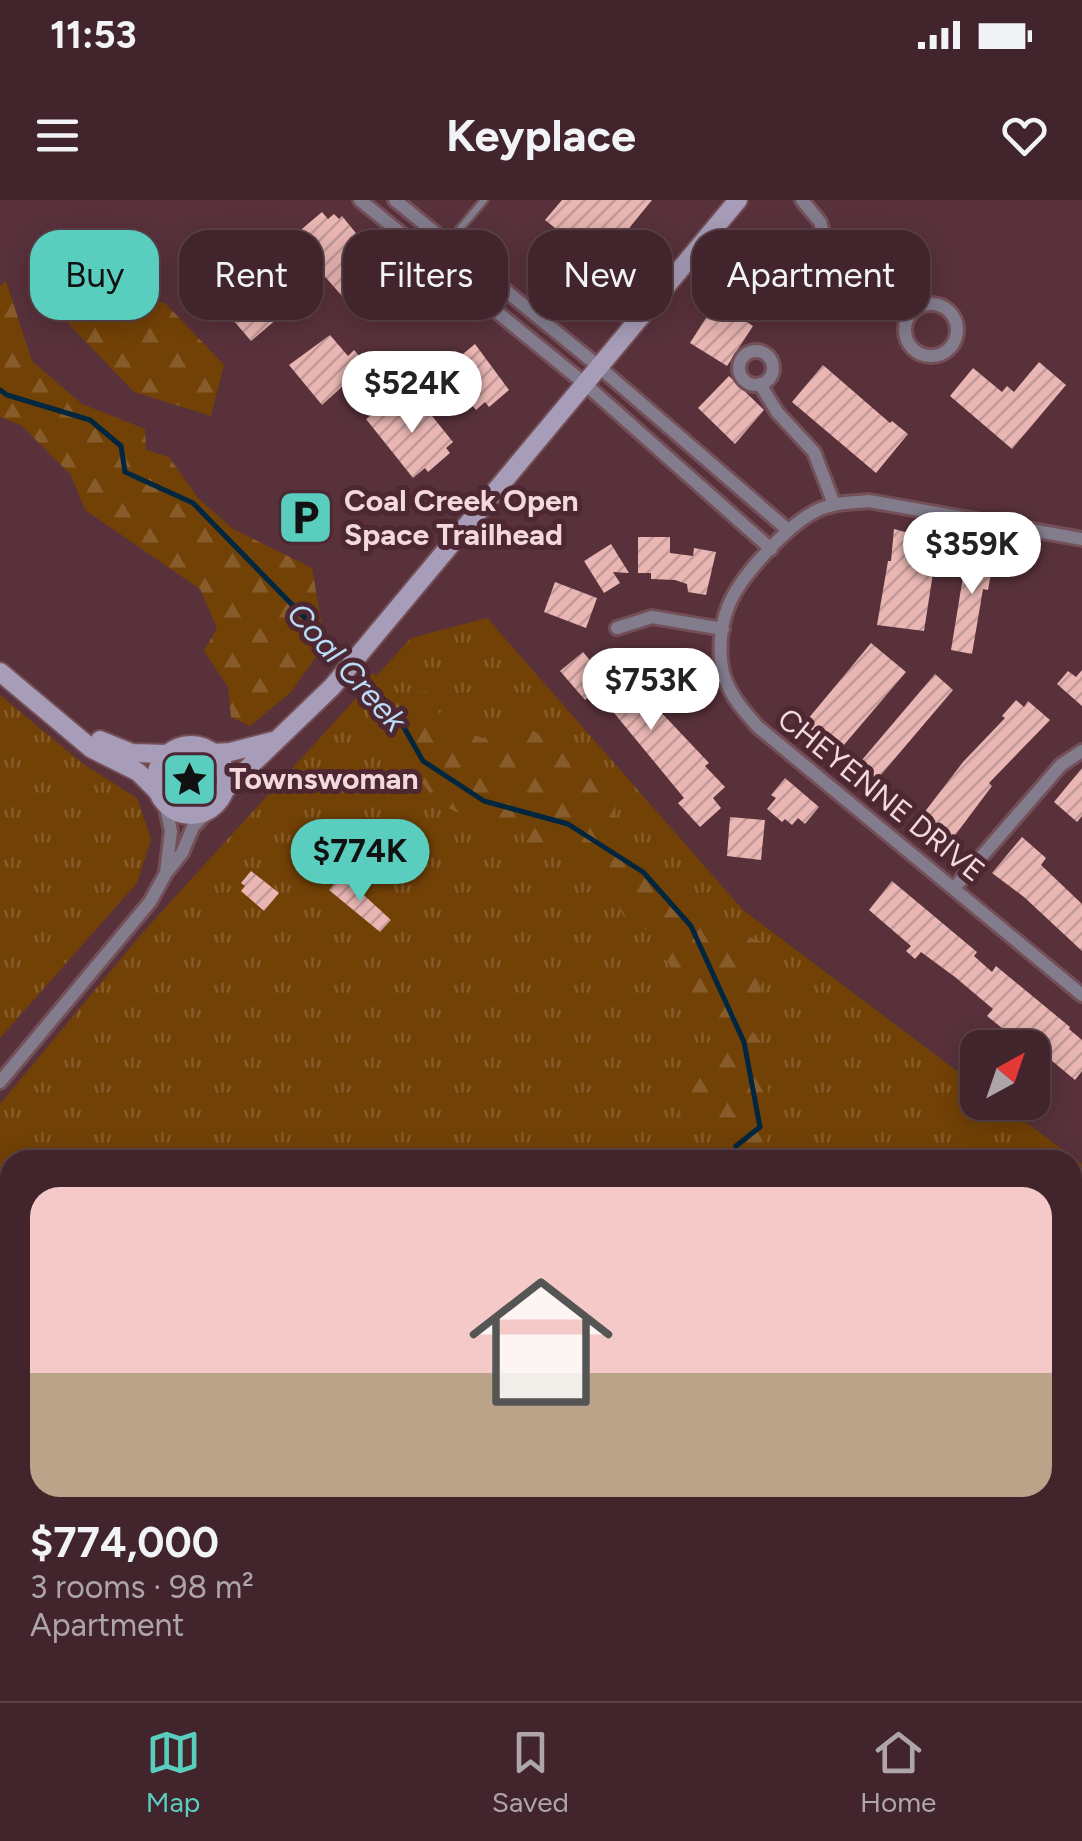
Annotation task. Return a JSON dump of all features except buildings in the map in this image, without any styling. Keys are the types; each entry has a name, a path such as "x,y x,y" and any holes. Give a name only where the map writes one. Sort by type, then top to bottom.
{"street":[{"path":"360,200 584,383 771,549"},
{"path":"395,200 432,230"},
{"path":"0,1082 150,902 198,820 332,687 738,200"},
{"path":"802,200 822,230"},
{"path":"508,292 788,530"},
{"path":"928,304 943,307 956,324 952,346 932,357 918,354 904,336 909,314 928,304"},
{"path":"760,384 777,412 814,452 834,504 869,501 1082,539"},
{"name":"CHEYENNE DRIVE","path":"834,504 815,511 788,530 728,606 720,659 734,700 758,727 1082,995"},
{"path":"617,628 652,617 723,629"},
{"path":"0,672 92,749 138,772 161,798 186,815 207,812"},
{"path":"59,721 120,749 146,755 167,754 186,745 200,746 213,753 224,770 224,791"},
{"path":"213,753 274,741"},
{"path":"955,887 1060,764 1082,751"},
{"path":"166,872 171,832 158,769 167,754"}],"lane":[{"path":"459,230 484,200"}],"green space":[{"path":"6,281 32,361 82,404 145,429 146,450 169,457 198,498 233,529 312,568 325,644 291,692 250,726 231,717 228,687 204,651 217,628 200,589 85,510 71,475 21,425 0,417 0,286"},
{"path":"159,302 165,303 224,365 211,416 134,392 65,320 159,320"},
{"path":"487,618 743,910 960,1073 960,1120 1023,1120 1063,1150 0,1150 0,1104 144,931 411,638"},
{"path":"373,673 396,694 428,692 445,724 482,738 531,729 615,790 616,831 632,848 648,846 708,922 760,941 768,952 757,1009 748,1026 769,1053 766,1139 771,1150 725,1150 727,1144 713,1130 678,1124 682,1100 671,1084 712,1040 652,934 623,915 611,887 567,850 534,851 513,817 494,829 437,803 354,690"},
{"path":"0,695 82,763 137,798 151,839 137,883 0,1038"}],"waterway":[{"name":"Coal Creek","path":"0,390 90,420 121,446 125,472 193,503 347,661"},
{"name":"Coal Creek","path":"354,669 394,710 423,761 484,801 568,824 643,872 691,926 744,1042 760,1127 736,1150"}],"place":[{"name":"Coal Creek Open Space Trailhead","path":"305,518"},
{"name":"Townswoman","path":"190,779"}]}
